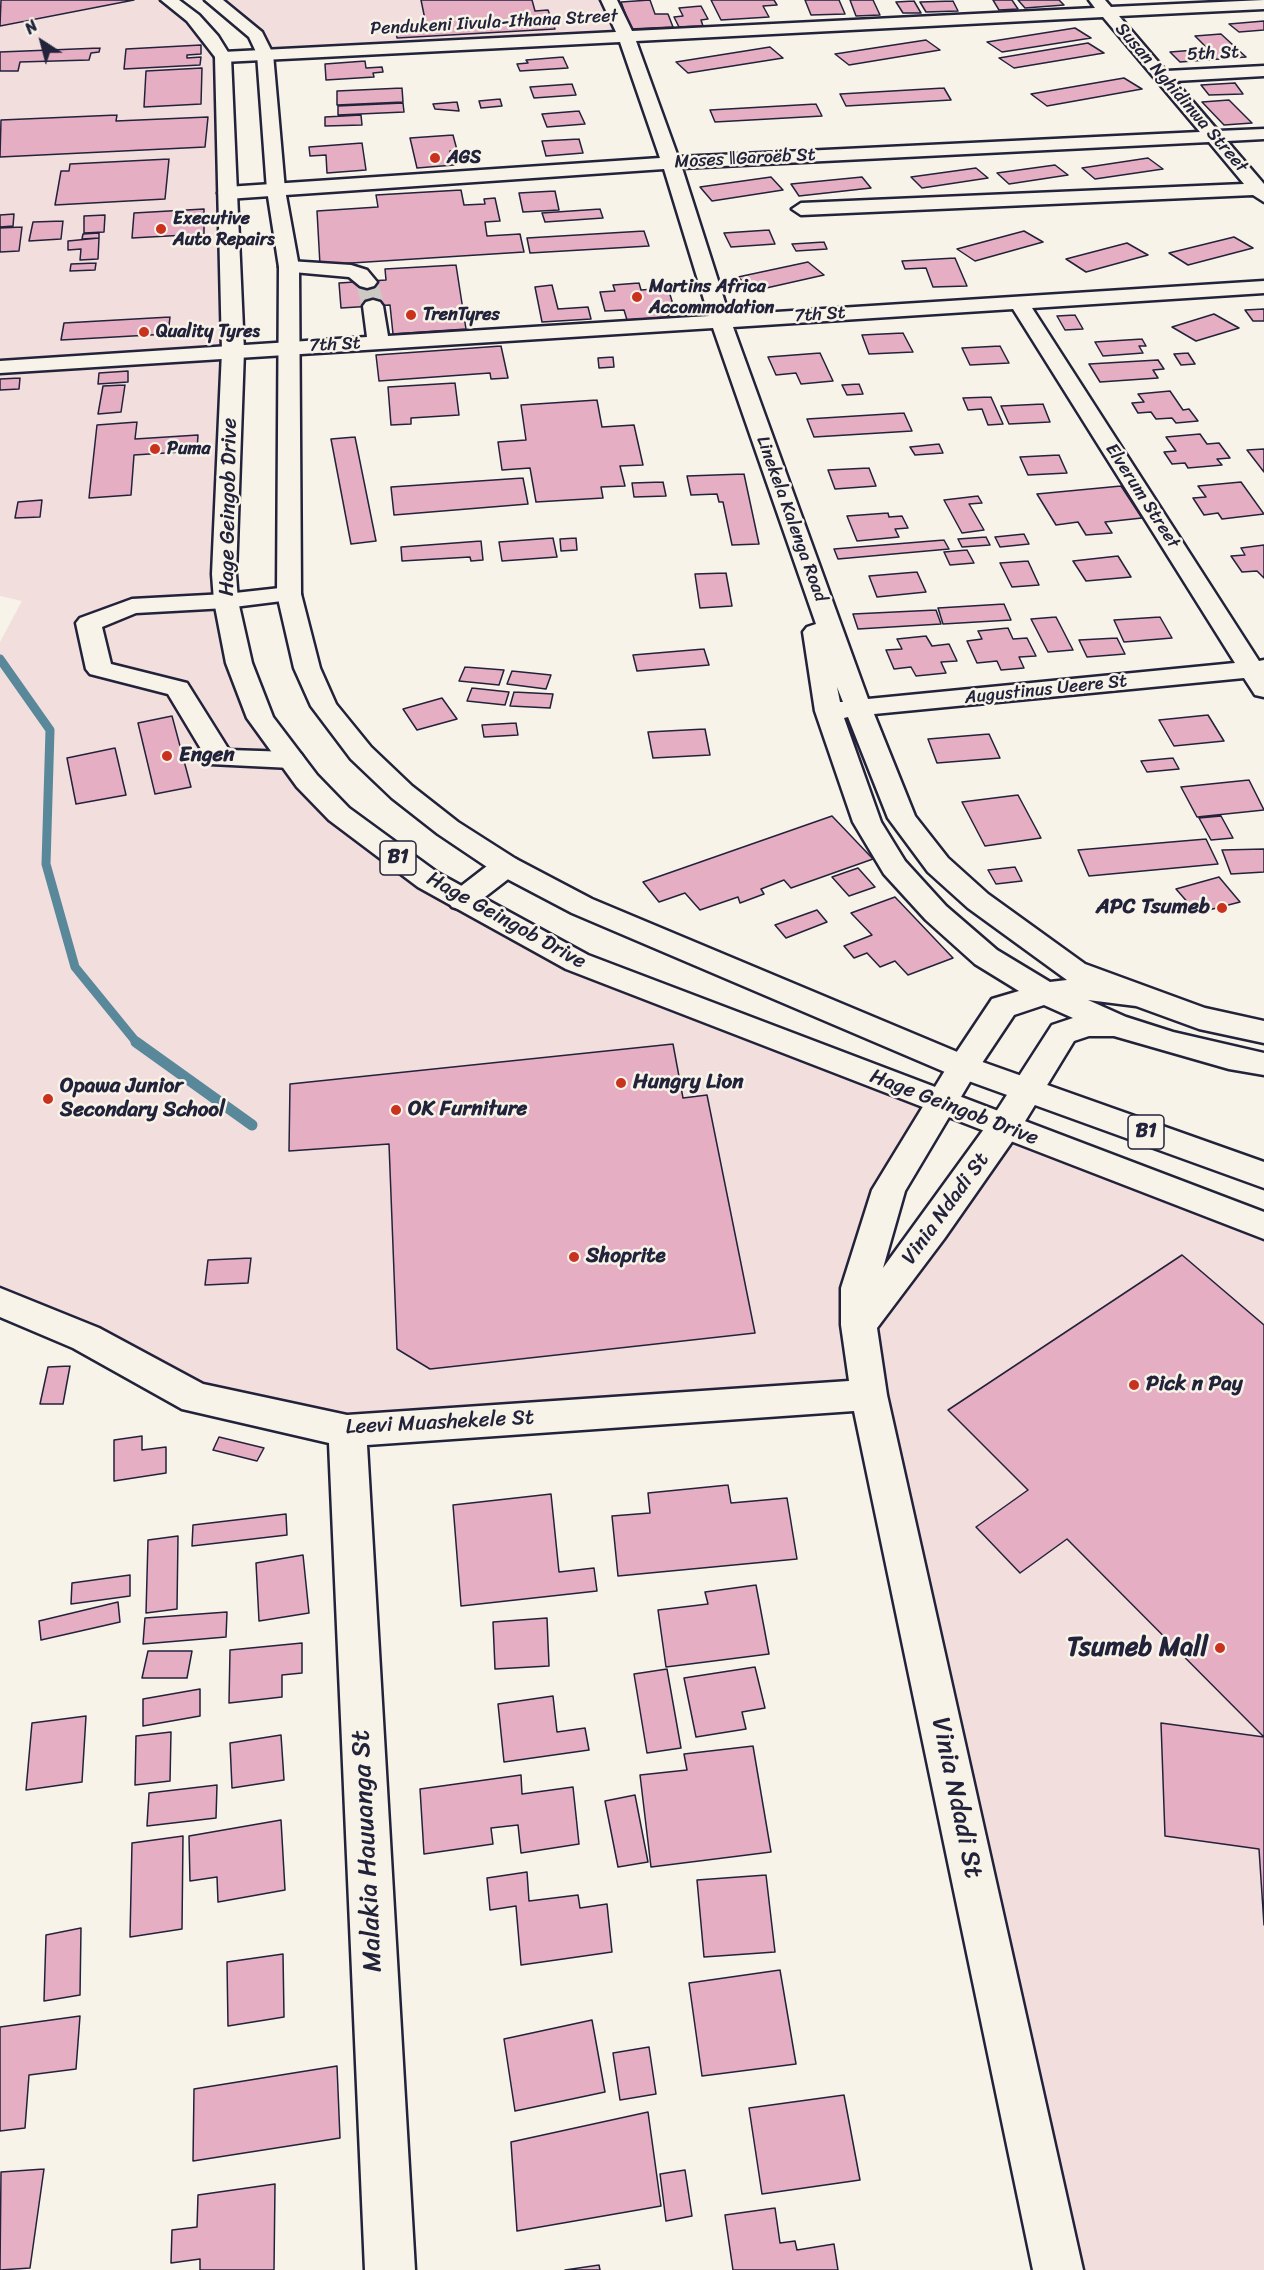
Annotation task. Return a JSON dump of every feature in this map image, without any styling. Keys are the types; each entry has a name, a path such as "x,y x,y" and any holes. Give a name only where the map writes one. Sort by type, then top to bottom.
{"main road":[{"path":"169,0 193,18 212,39 223,57"},
{"path":"213,0 256,35 266,54"},
{"name":"Linekela Kalenga Road","path":"609,0 626,36 671,163 721,322 858,708 902,818 938,865 978,901 1030,941 1065,999"},
{"name":"Pendukeni Iivula-Ithana Street","path":"223,57 626,36 1102,6 1264,4"},
{"name":"Susan Nghidinwa Street","path":"1102,6 1261,192"},
{"name":"Hage Geingob Drive","path":"266,54 276,190 289,267 289,594 307,668 324,706 361,753 402,792 448,828 506,866 582,906 788,995 963,1066 1264,1175"},
{"name":"Hage Geingob Drive","path":"223,57 233,351 224,574 226,601 239,663 260,718 307,781 339,813 428,880 577,962 1264,1226"},
{"name":"5th St","path":"1164,76 1264,71"},
{"name":"Moses ǁGaroëb St","path":"227,193 671,163 1264,134"},
{"path":"801,209 1261,192"},
{"path":"289,267 351,271 360,274 367,282"},
{"name":"7th St","path":"0,367 1264,287"},
{"name":"Elverum Street","path":"1018,303 1260,676"},
{"path":"373,306 378,342"},
{"path":"805,556 828,711 867,822 894,867 936,913 986,957 1005,981 1004,1008 1065,999 1097,989 1141,996 1199,1018 1264,1032"},
{"path":"289,594 226,601 132,606 89,623 99,669 178,688 220,758 291,760"},
{"name":"Augustinus Ueere St","path":"828,711 1260,676"},
{"path":"462,900 506,866"},
{"path":"986,957 1065,999 1088,1024 1115,1024 1189,1048 1264,1064"},
{"name":"Vinia Ndadi St","path":"859,1325 932,1230 1004,1127 1028,1089 1065,999"},
{"name":"Vinia Ndadi St","path":"1004,1008 963,1066 943,1104 889,1190 859,1288 859,1325 869,1395 1058,2270"},
{"name":"Leevi Muashekele St","path":"0,1302 86,1338 195,1398 347,1431 869,1395"},
{"name":"Malakia Hauuanga St","path":"347,1431 390,2270"}],"shaded area":[{"path":"0,0 169,0 223,57 224,574 260,718 339,814 577,962 943,1104 889,1190 860,1323 1004,1127 1264,1226 1264,2270 1058,2270 869,1395 347,1431 195,1398 0,1298 0,642 22,601 0,596"},
{"path":"213,0 609,0 626,36 265,54"}],"building":[{"path":"1,0 134,0 0,26"},
{"path":"421,0 532,0 535,11 548,10 555,29 397,38 396,30 427,29"},
{"path":"650,0 655,14 668,14 673,27 631,29 621,2"},
{"path":"711,0 774,0 777,5 763,6 769,17 721,20"},
{"path":"805,0 839,0 845,14 811,15"},
{"path":"850,0 873,0 880,15 856,16"},
{"path":"993,0 1012,0 1018,9 999,10"},
{"path":"1018,0 1059,0 1064,5 1025,8"},
{"path":"914,1 921,13 903,13 896,2"},
{"path":"953,1 958,11 926,12 920,2"},
{"path":"701,6 708,19 701,20 703,26 679,27 674,17 683,16 679,8"},
{"path":"1264,21 1264,30 1239,32 1229,24"},
{"path":"419,24 420,28 402,30 401,25"},
{"path":"1075,28 1091,38 1002,52 987,42"},
{"path":"1221,34 1246,57 1180,62 1170,52 1208,49 1195,36"},
{"path":"926,40 940,50 849,65 835,54"},
{"path":"1088,43 1104,53 1014,68 999,58"},
{"path":"201,45 201,54 187,55 187,58 201,57 200,65 124,69 126,49"},
{"path":"770,47 783,58 688,73 676,62"},
{"path":"100,48 99,52 91,53 89,60 20,62 18,71 0,71 0,52"},
{"path":"563,57 568,68 520,71 517,64 528,63 526,60"},
{"path":"365,61 366,68 382,67 383,72 373,73 374,77 326,80 325,64"},
{"path":"202,68 201,104 144,107 146,71"},
{"path":"1124,78 1142,89 1047,106 1031,94"},
{"path":"1235,83 1243,94 1209,95 1201,85"},
{"path":"572,84 576,95 534,98 530,87"},
{"path":"402,88 403,102 337,105 337,91"},
{"path":"944,88 951,100 846,106 840,94"},
{"path":"500,99 502,106 481,108 479,101"},
{"path":"1229,100 1252,123 1224,125 1202,102"},
{"path":"457,102 459,111 435,109 433,104"},
{"path":"403,103 404,112 338,115 338,106"},
{"path":"816,104 822,116 715,122 710,110"},
{"path":"579,111 585,124 547,127 542,114"},
{"path":"117,115 116,121 208,117 205,147 0,157 1,120"},
{"path":"361,115 362,125 325,126 325,117"},
{"path":"453,135 457,150 450,151 454,165 417,168 410,138"},
{"path":"579,139 583,153 546,156 542,141"},
{"path":"362,143 366,170 327,173 326,155 310,156 309,147"},
{"path":"1148,158 1163,169 1095,179 1082,168"},
{"path":"169,159 165,199 55,205 61,171 69,171 70,164"},
{"path":"1055,165 1068,175 1009,184 997,173"},
{"path":"976,168 988,178 922,188 911,177"},
{"path":"771,177 783,190 712,201 700,187"},
{"path":"862,177 871,188 799,196 791,184"},
{"path":"461,190 464,205 485,204 484,199 495,198 500,221 485,222 487,236 520,234 524,252 320,265 317,211 378,207 376,195"},
{"path":"555,191 559,210 523,212 519,193"},
{"path":"204,209 204,234 132,238 134,213"},
{"path":"600,209 603,218 545,222 542,213"},
{"path":"14,214 13,226 0,227 0,215"},
{"path":"105,215 104,232 84,233 84,216"},
{"path":"63,221 61,239 29,241 33,222"},
{"path":"22,227 19,251 0,252 0,228"},
{"path":"769,230 775,244 731,247 724,233"},
{"path":"644,231 649,246 530,253 527,238"},
{"path":"1024,231 1043,242 975,261 957,249"},
{"path":"99,233 99,238 82,239 83,234"},
{"path":"1234,237 1253,248 1188,265 1169,253"},
{"path":"99,238 98,259 80,260 81,249 68,250 68,241"},
{"path":"824,242 827,249 796,251 792,244"},
{"path":"1127,243 1148,255 1086,272 1066,259"},
{"path":"955,258 967,286 933,287 926,268 905,269 902,261"},
{"path":"808,262 824,275 753,291 738,277"},
{"path":"96,263 95,270 70,271 71,264"},
{"path":"456,265 466,329 393,334 390,305 341,308 339,283 386,280 385,269"},
{"path":"639,283 641,290 668,288 675,311 666,317 627,320 624,310 605,311 600,292 615,291 613,285"},
{"path":"552,285 558,309 588,307 591,319 542,322 535,287"},
{"path":"1264,309 1264,321 1253,321 1245,310"},
{"path":"1214,314 1239,328 1196,341 1172,327"},
{"path":"1075,315 1083,329 1065,330 1057,316"},
{"path":"170,317 168,334 61,340 64,323"},
{"path":"903,333 913,352 869,354 862,335"},
{"path":"1142,339 1146,346 1139,346 1143,353 1103,356 1095,342"},
{"path":"501,346 508,378 491,379 490,373 379,381 376,355"},
{"path":"1000,346 1009,363 970,365 962,348"},
{"path":"820,353 833,381 801,384 796,373 776,375 768,357"},
{"path":"1188,353 1195,364 1181,365 1174,354"},
{"path":"613,357 614,367 599,368 598,358"},
{"path":"1158,360 1164,369 1153,370 1158,378 1100,382 1089,364"},
{"path":"128,371 128,382 98,384 99,373"},
{"path":"20,378 19,389 0,390 0,379"},
{"path":"455,383 459,415 411,418 411,424 391,425 388,387"},
{"path":"859,384 863,394 847,395 842,385"},
{"path":"125,385 121,412 98,414 103,386"},
{"path":"1170,391 1183,410 1189,409 1198,421 1176,423 1172,418 1156,419 1151,412 1138,413 1132,403 1144,402 1138,394"},
{"path":"991,397 1003,424 988,425 982,409 968,410 963,398"},
{"path":"597,400 602,427 634,425 643,465 620,466 625,486 601,487 603,498 536,502 530,468 502,470 498,442 526,440 521,405"},
{"path":"1043,404 1050,422 1009,424 1001,406"},
{"path":"904,413 912,431 814,437 807,419"},
{"path":"137,422 135,439 198,435 197,451 134,455 131,495 89,498 97,425"},
{"path":"1200,434 1207,444 1219,443 1230,458 1217,459 1222,465 1188,468 1185,463 1172,464 1164,452 1176,451 1166,437"},
{"path":"355,437 376,541 351,544 331,439"},
{"path":"939,444 943,453 915,455 910,447"},
{"path":"1264,449 1264,472 1247,450"},
{"path":"1059,455 1067,473 1028,475 1020,457"},
{"path":"869,468 876,486 835,489 828,470"},
{"path":"744,474 759,544 732,545 723,502 719,502 717,494 691,495 687,476"},
{"path":"523,478 528,504 394,515 391,487"},
{"path":"663,482 666,496 634,497 632,483"},
{"path":"1241,482 1264,514 1222,519 1218,513 1204,515 1193,498 1206,497 1198,486"},
{"path":"1121,486 1142,518 1105,522 1112,533 1086,535 1078,522 1056,525 1037,494"},
{"path":"978,496 982,503 969,504 984,530 962,533 944,500"},
{"path":"42,500 40,517 15,518 18,502"},
{"path":"888,513 889,517 902,516 908,528 895,529 899,537 857,541 847,516"},
{"path":"1024,534 1029,544 1000,547 995,537"},
{"path":"986,537 990,545 962,547 958,539"},
{"path":"553,538 557,557 502,561 499,542"},
{"path":"576,538 577,550 561,551 560,539"},
{"path":"944,540 949,549 838,559 834,549"},
{"path":"481,541 483,560 471,561 470,557 402,561 401,547"},
{"path":"1264,545 1264,578 1257,571 1242,572 1231,556 1245,555 1241,548"},
{"path":"967,550 974,563 950,565 944,552"},
{"path":"1118,556 1131,577 1086,581 1073,561"},
{"path":"1028,561 1039,585 1012,587 1000,563"},
{"path":"917,572 926,592 877,597 869,576"},
{"path":"726,573 732,606 700,608 695,574"},
{"path":"1004,604 1011,620 943,624 938,608"},
{"path":"936,610 941,624 858,629 853,614"},
{"path":"1056,617 1073,650 1048,652 1031,619"},
{"path":"1160,617 1172,638 1124,642 1114,620"},
{"path":"1008,628 1013,639 1027,638 1036,656 1019,657 1024,668 1001,670 997,661 977,663 967,641 982,639 978,631"},
{"path":"926,636 932,646 949,644 957,661 941,662 946,673 916,676 911,667 894,669 886,650 902,649 897,639"},
{"path":"1117,638 1125,654 1087,657 1079,640"},
{"path":"704,649 709,665 637,671 633,655"},
{"path":"465,667 504,670 499,685 459,681"},
{"path":"512,671 551,675 546,689 507,684"},
{"path":"472,688 509,692 505,705 467,701"},
{"path":"514,692 553,694 550,708 510,706"},
{"path":"442,698 457,719 417,730 403,709"},
{"path":"1208,715 1224,741 1174,746 1159,720"},
{"path":"172,716 191,787 155,794 138,723"},
{"path":"516,723 518,735 484,737 482,725"},
{"path":"705,729 710,755 653,758 648,732"},
{"path":"989,734 1000,758 937,763 928,739"},
{"path":"115,748 126,795 76,804 67,758"},
{"path":"1173,758 1179,769 1147,772 1141,761"},
{"path":"1249,780 1264,810 1197,817 1181,787"},
{"path":"1018,795 1041,838 985,846 962,802"},
{"path":"832,816 873,859 791,888 784,880 761,889 764,894 740,903 738,897 700,910 685,893 659,902 643,882"},
{"path":"1221,816 1233,838 1211,840 1199,818"},
{"path":"1206,839 1218,864 1089,876 1078,850"},
{"path":"1264,849 1264,872 1231,874 1222,850"},
{"path":"1015,867 1022,881 996,884 988,870"},
{"path":"858,868 875,887 849,896 832,877"},
{"path":"1219,877 1240,902 1197,913 1176,889"},
{"path":"895,897 953,958 908,975 895,961 880,967 867,953 854,958 844,946 872,935 851,913"},
{"path":"817,910 827,922 786,938 775,925"},
{"path":"673,1044 683,1098 707,1095 755,1333 430,1369 397,1349 389,1144 289,1151 290,1084"},
{"name":"Tsumeb Mall","path":"1182,1255 1264,1325 1264,1737 1067,1539 1020,1573 976,1527 1028,1490 948,1410"},
{"path":"251,1258 248,1283 205,1285 208,1260"},
{"path":"70,1366 63,1404 40,1404 48,1367"},
{"path":"142,1436 142,1450 166,1447 166,1473 114,1481 114,1440"},
{"path":"219,1437 264,1448 257,1461 213,1450"},
{"path":"728,1485 731,1503 787,1498 797,1559 618,1576 612,1516 650,1513 648,1493"},
{"path":"551,1494 559,1572 594,1568 597,1591 461,1606 453,1505"},
{"path":"286,1514 287,1535 192,1546 193,1525"},
{"path":"178,1536 177,1609 146,1613 148,1540"},
{"path":"303,1555 309,1613 259,1621 256,1563"},
{"path":"130,1575 130,1596 71,1604 72,1583"},
{"path":"756,1585 769,1654 666,1667 658,1610 708,1604 705,1592"},
{"path":"118,1602 120,1622 41,1640 39,1621"},
{"path":"227,1612 226,1637 143,1644 145,1618"},
{"path":"547,1618 549,1666 495,1669 493,1622"},
{"path":"302,1643 302,1673 282,1675 282,1697 229,1703 230,1650"},
{"path":"148,1651 192,1651 187,1678 142,1678"},
{"path":"755,1667 765,1708 742,1712 746,1729 696,1737 684,1678"},
{"path":"667,1669 681,1748 647,1753 634,1674"},
{"path":"200,1689 200,1716 143,1726 143,1699"},
{"path":"553,1696 557,1732 585,1728 589,1750 504,1762 498,1704"},
{"path":"86,1716 82,1782 26,1790 32,1723"},
{"path":"1161,1723 1264,1737 1264,1925 1259,1849 1165,1836"},
{"path":"171,1732 170,1781 135,1785 136,1736"},
{"path":"281,1735 284,1780 232,1788 230,1743"},
{"path":"753,1746 771,1852 651,1867 640,1775 687,1770 684,1754"},
{"path":"521,1775 522,1794 573,1787 579,1844 521,1853 518,1825 491,1828 493,1844 424,1854 420,1789"},
{"path":"217,1785 216,1818 147,1826 149,1793"},
{"path":"635,1795 648,1862 618,1867 605,1801"},
{"path":"281,1820 285,1890 218,1902 217,1877 190,1881 189,1836"},
{"path":"183,1836 182,1929 130,1937 132,1843"},
{"path":"527,1872 529,1901 578,1895 580,1908 607,1904 612,1952 521,1965 516,1906 490,1910 487,1878"},
{"path":"766,1875 775,1952 704,1957 697,1880"},
{"path":"81,1928 80,1995 44,2001 46,1935"},
{"path":"283,1954 284,2017 228,2026 227,1962"},
{"path":"780,1970 796,2064 702,2076 689,1983"},
{"path":"80,2016 76,2069 29,2075 25,2128 0,2131 0,2027"},
{"path":"592,2020 605,2092 515,2111 504,2039"},
{"path":"649,2047 656,2094 620,2100 613,2053"},
{"path":"337,2066 340,2138 193,2161 194,2089"},
{"path":"844,2095 860,2180 762,2194 749,2108"},
{"path":"648,2112 661,2206 517,2231 511,2142"},
{"path":"44,2169 30,2268 0,2270 1,2172"},
{"path":"685,2170 692,2216 666,2221 660,2174"},
{"path":"275,2184 274,2270 200,2270 200,2259 171,2263 172,2230 197,2227 198,2195"},
{"path":"775,2208 780,2243 795,2241 797,2250 834,2244 838,2270 733,2270 725,2215"},
{"path":"599,2265 600,2270 565,2270"}],"waterway":[{"path":"0,659 50,730 46,864 75,967 136,1042"},
{"path":"136,1042 252,1125"}],"tunnel":[{"path":"367,282 373,306"}],"place":[{"name":"AGS","path":"435,158"},
{"name":"Executive Auto Repairs","path":"161,229"},
{"name":"Martins Africa Accommodation","path":"637,297"},
{"name":"TrenTyres","path":"411,315"},
{"name":"Quality Tyres","path":"144,332"},
{"name":"Puma","path":"155,449"},
{"name":"Engen","path":"167,756"},
{"name":"APC Tsumeb","path":"1222,908"},
{"name":"Hungry Lion","path":"621,1083"},
{"name":"Opawa Junior Secondary School","path":"48,1099"},
{"name":"OK Furniture","path":"396,1110"},
{"name":"Shoprite","path":"574,1257"},
{"name":"Pick n Pay","path":"1134,1385"},
{"name":"Tsumeb Mall","path":"1220,1648"}]}
